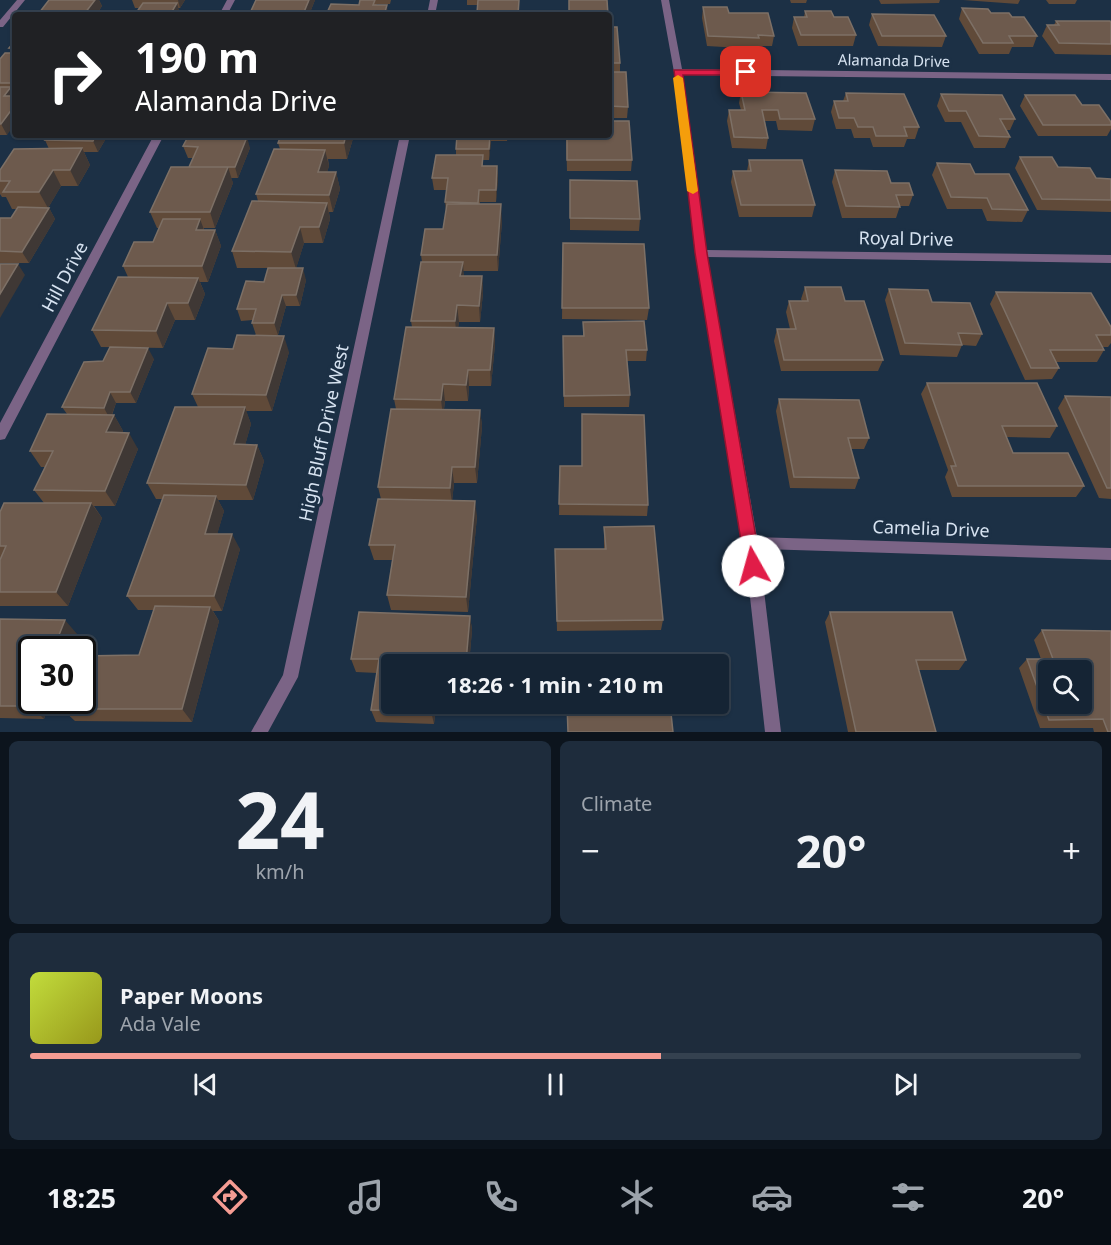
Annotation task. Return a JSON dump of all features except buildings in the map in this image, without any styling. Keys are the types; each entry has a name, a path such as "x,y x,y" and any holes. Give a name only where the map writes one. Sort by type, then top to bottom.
{"street":[{"path":"0,25 21,0"},
{"path":"665,0 678,72 701,253 751,543 773,732"},
{"name":"Alamanda Drive","path":"678,72 1111,77"},
{"name":"Hill Drive","path":"0,435 157,138"},
{"name":"High Bluff Drive West","path":"259,732 290,676 404,138"},
{"name":"Royal Drive","path":"701,253 1111,259"},
{"name":"Camelia Drive","path":"751,543 1111,554"}],"slow traffic":[{"path":"678,78 693,191"}],"route":[{"path":"746,72 678,72 701,253 753,566"}]}
